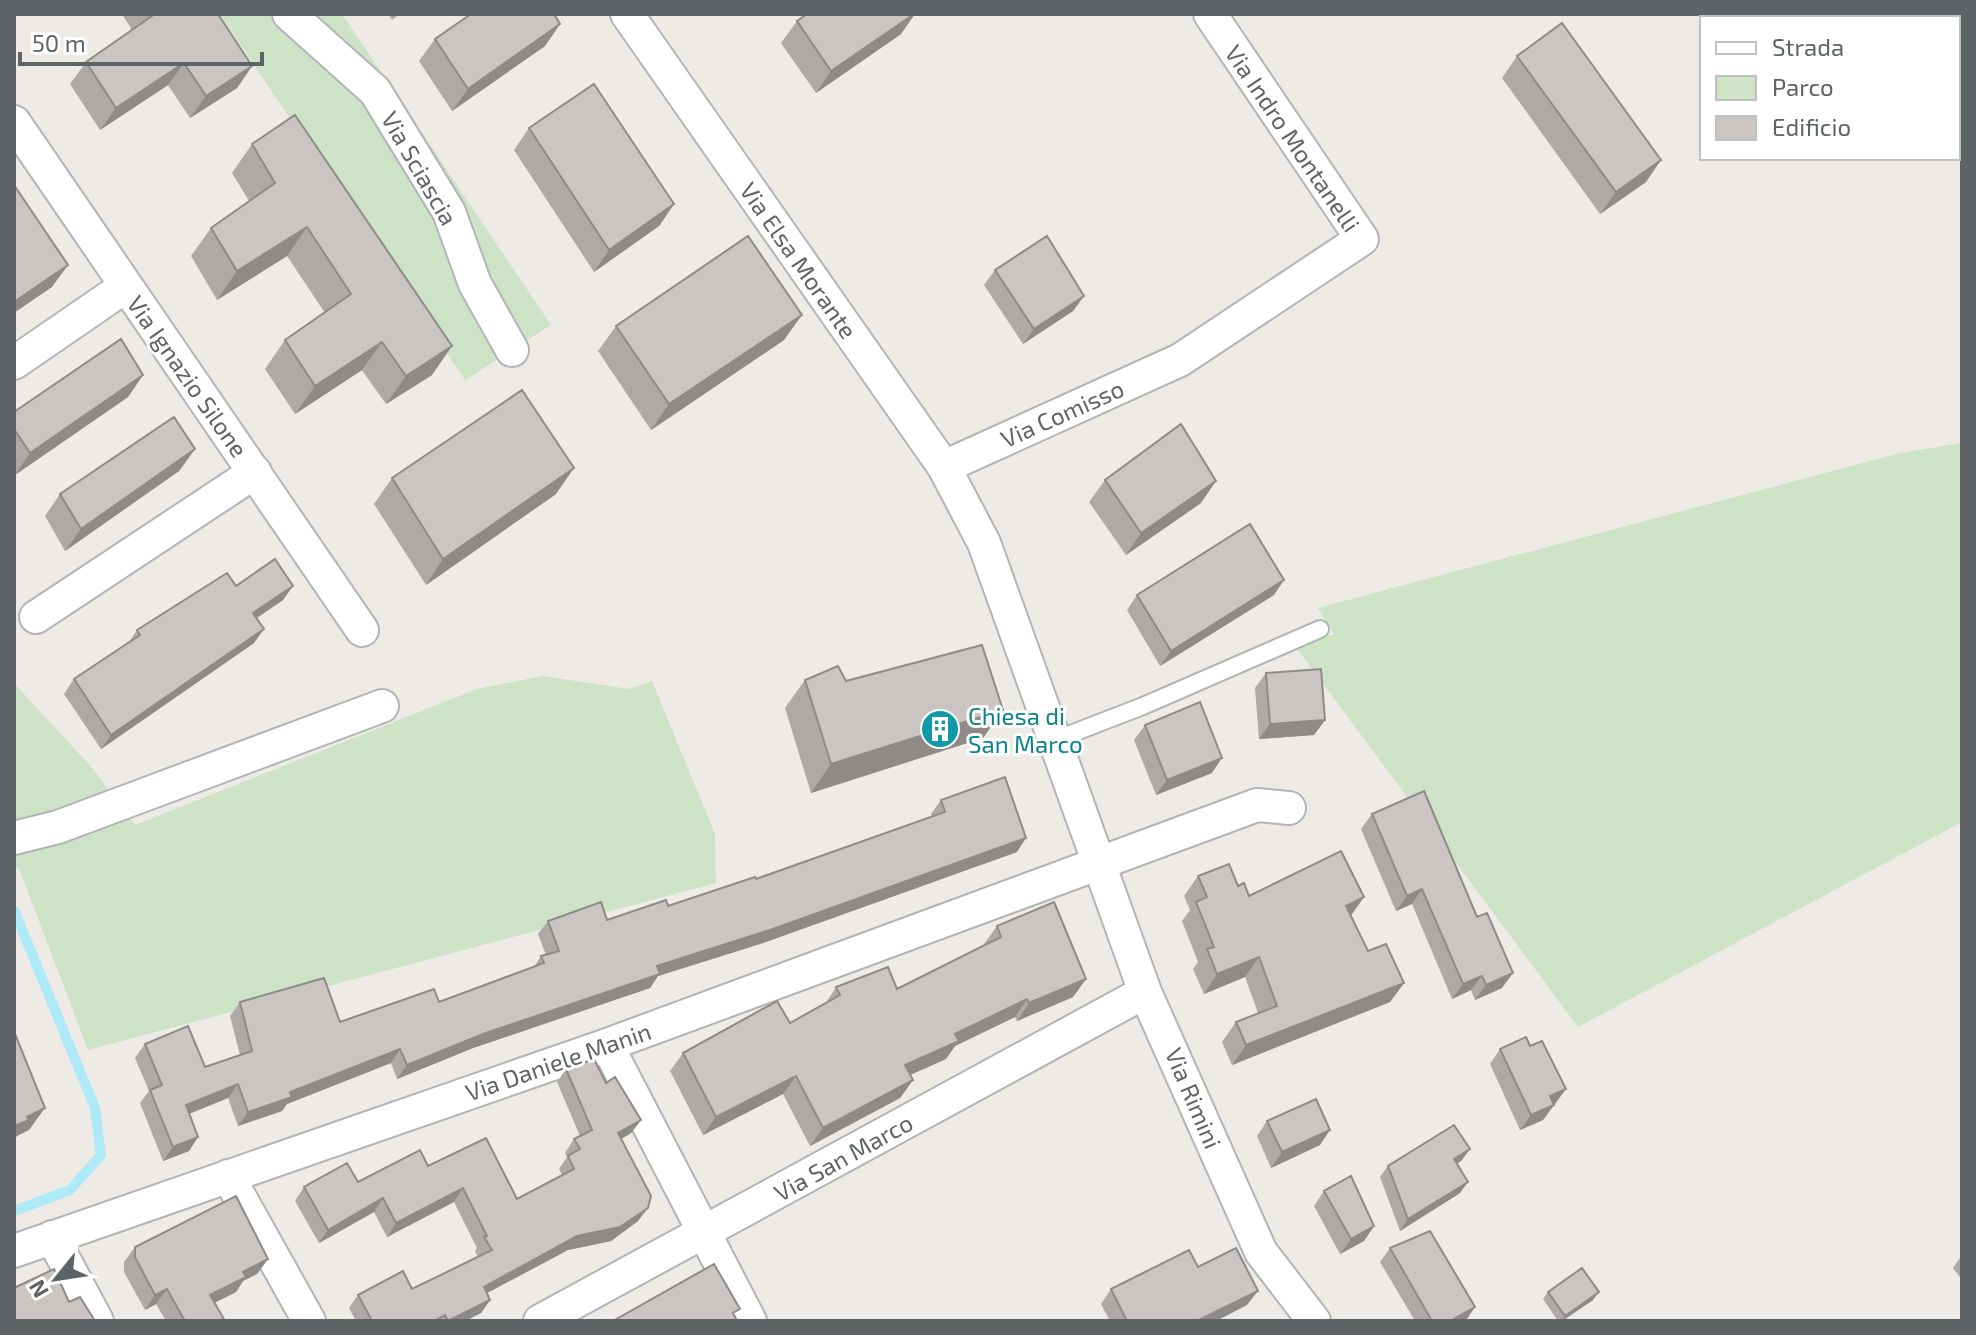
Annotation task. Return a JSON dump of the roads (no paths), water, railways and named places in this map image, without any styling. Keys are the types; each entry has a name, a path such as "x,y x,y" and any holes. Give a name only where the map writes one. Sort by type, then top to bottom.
{"street":[{"name":"Via Sciascia","path":"289,14 375,91 449,212 475,284 512,350"},
{"name":"Via Elsa Morante","path":"627,14 944,467 967,508"},
{"name":"Via Indro Montanelli","path":"1180,360 1362,239 1210,14"},
{"name":"Via Ignazio Silone","path":"14,122 362,630"},
{"path":"14,363 126,286"},
{"name":"Via Comisso","path":"944,467 1180,360"},
{"path":"36,617 255,472"},
{"name":"Via Rimini","path":"967,508 984,543 1145,992 1261,1252 1314,1321"},
{"path":"14,838 58,827 382,706"},
{"path":"1099,863 1257,805 1289,808"},
{"name":"Via Daniele Manin","path":"14,1251 607,1045 1099,863"},
{"name":"Via San Marco","path":"540,1321 1145,992"},
{"path":"607,1045 702,1234 750,1321"},
{"path":"228,1176 309,1321"},
{"path":"52,1237 97,1321"}],"lane":[{"path":"1055,740 1143,706 1320,629"}],"waterway":[{"path":"14,910 95,1108 101,1155 70,1190 14,1211"}],"place":[{"name":"Chiesa di San Marco","path":"940,729"}]}
